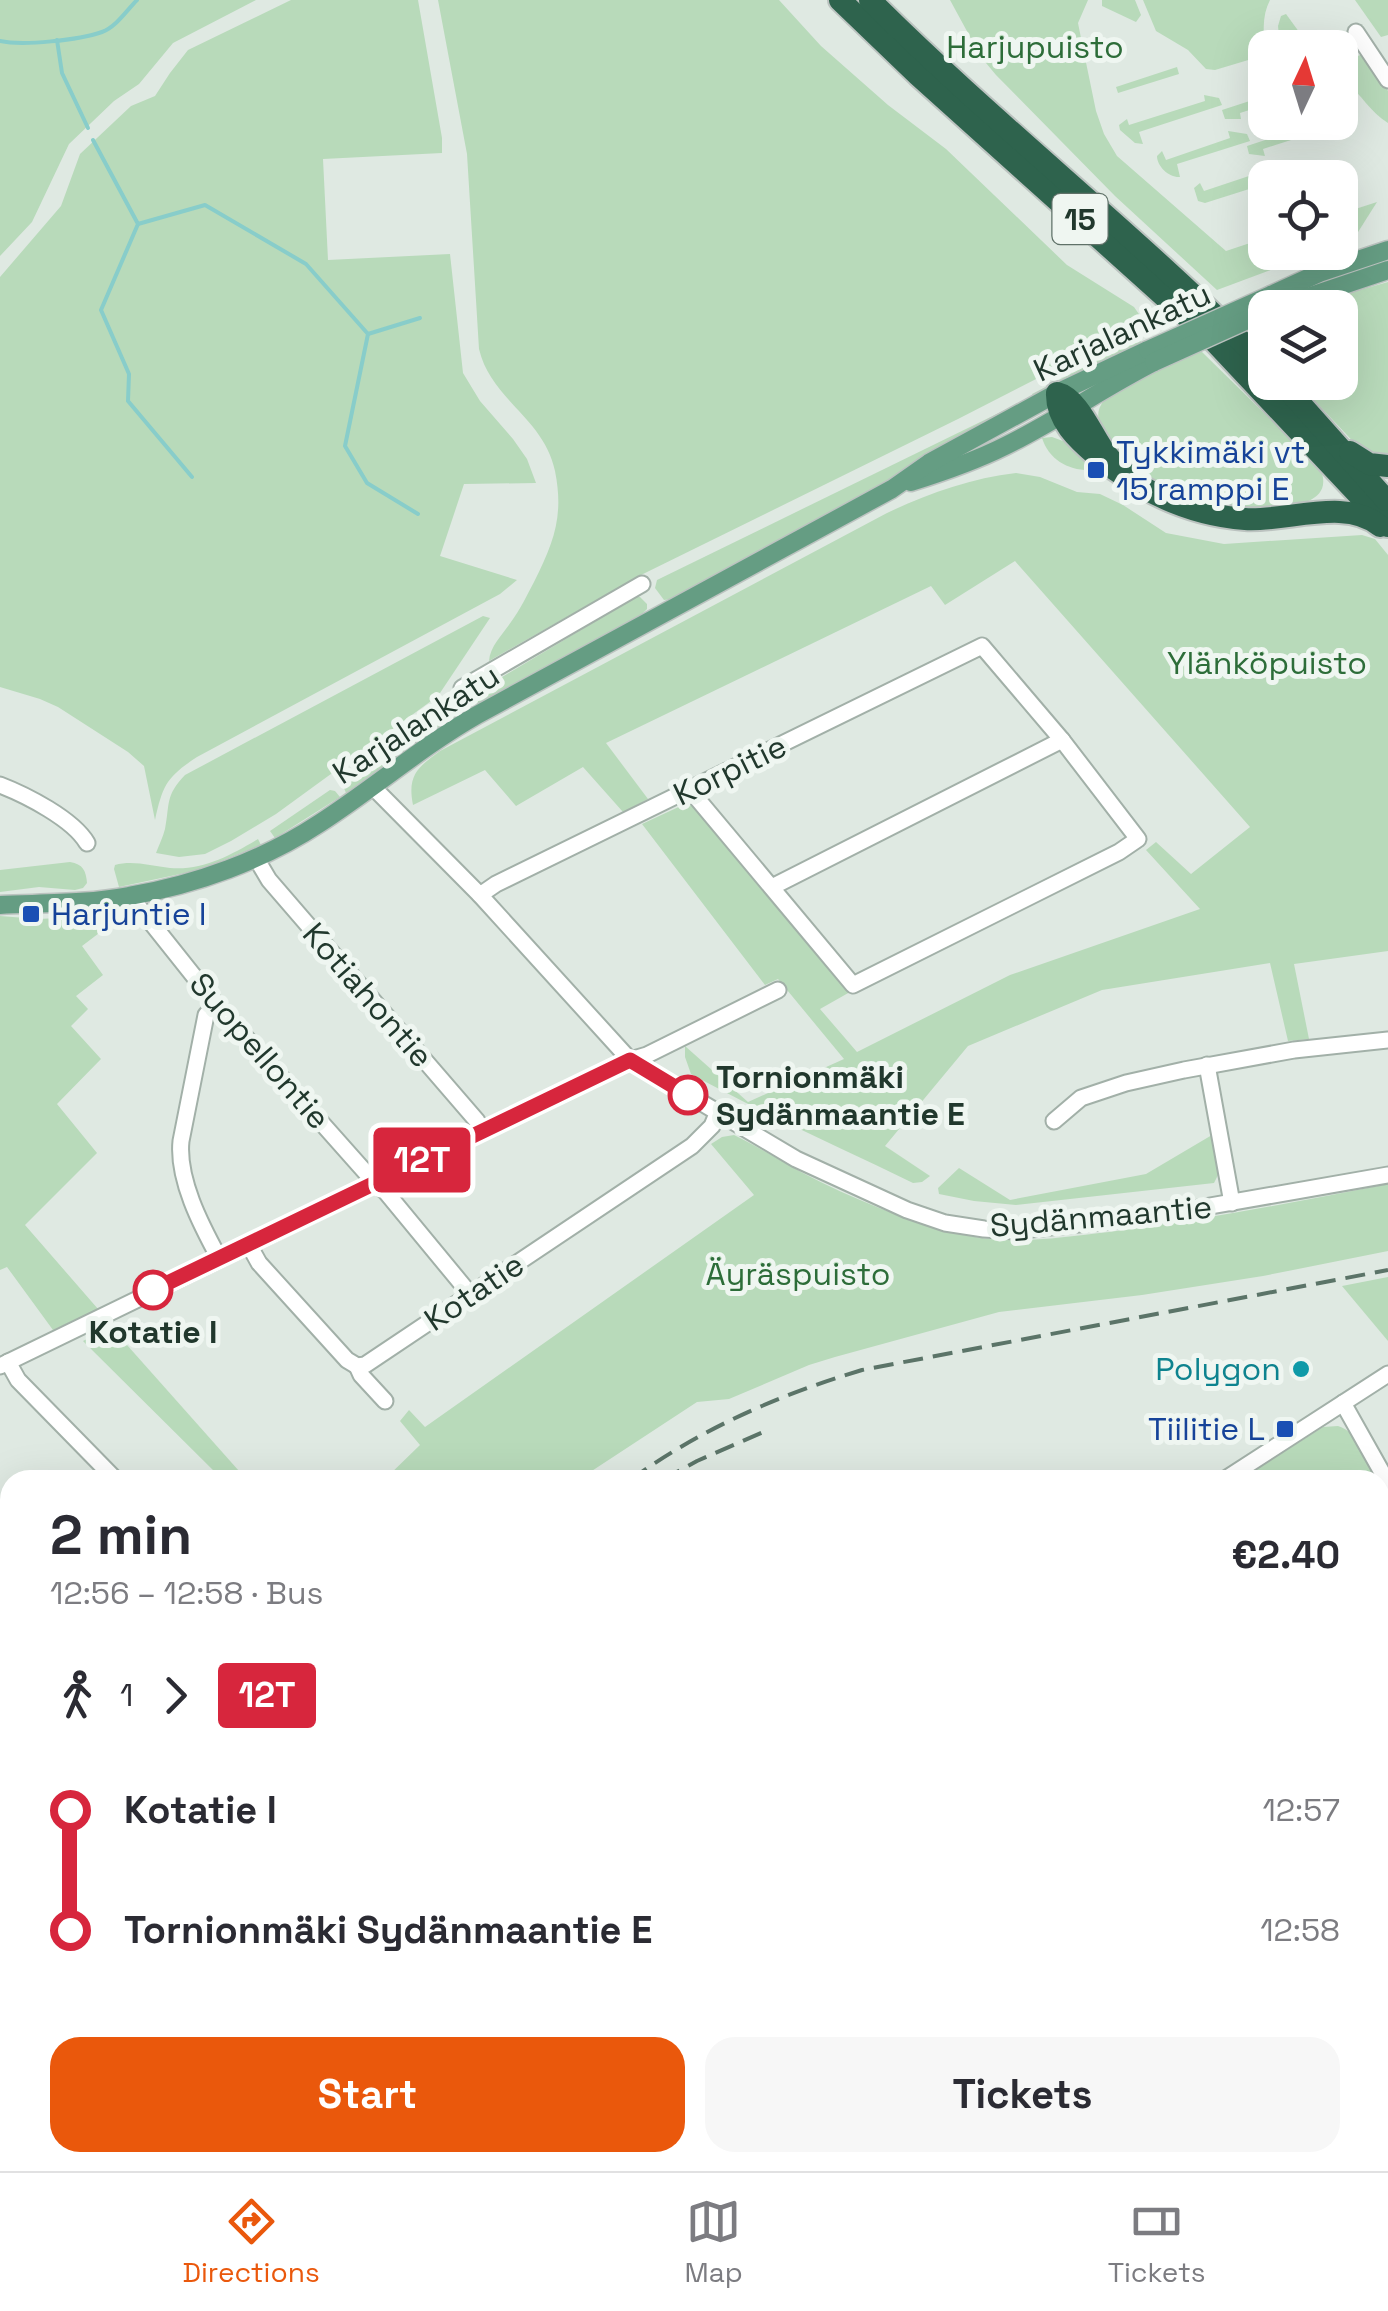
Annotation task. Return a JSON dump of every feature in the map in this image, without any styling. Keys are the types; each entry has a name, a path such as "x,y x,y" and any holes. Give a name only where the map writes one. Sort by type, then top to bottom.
{"highway":[{"name":"15","path":"840,0 1388,502"},
{"name":"15","path":"870,0 946,73 1188,288 1248,348"},
{"name":"15","path":"1293,400 1388,526"},
{"path":"1064,405 1122,471 1144,488 1186,508 1256,520 1353,512 1371,519 1388,534"},
{"path":"1317,435 1369,464 1388,466"},
{"path":"1291,518 1319,506 1331,488 1331,473 1317,435"}],"main road":[{"name":"Karjalankatu","path":"1294,290 1319,273 1388,250"},
{"name":"Karjalankatu","path":"1322,290 1388,270"},
{"name":"Karjalankatu","path":"0,905 130,896 256,858 320,824 464,722 892,488 929,463 1064,405 1151,356 1248,315"}],"street":[{"path":"1358,35 1388,80"},
{"path":"462,688 642,584"},
{"name":"Korpitie","path":"480,895 982,646 1062,740"},
{"path":"690,790 852,985 1138,839 1062,740 772,887"},
{"path":"0,785 36,802 82,834 87,844"},
{"name":"Sydänmaantie","path":"372,786 480,895 630,1060 796,1159 907,1210 955,1225 1032,1229 1153,1216 1388,1175"},
{"name":"Kotiahontie","path":"256,858 269,880 482,1130"},
{"name":"Suopellontie","path":"130,896 216,1004 385,1191 470,1294"},
{"path":"106,1470 4,1364 778,990"},
{"path":"216,1004 206,1015 180,1158 183,1178 219,1258"},
{"path":"1054,1122 1082,1098 1126,1083 1294,1050 1388,1040"},
{"path":"1207,1065 1232,1203"},
{"name":"Kotatie","path":"357,1366 371,1362 692,1146 712,1126 717,1114"},
{"path":"249,1245 259,1263 385,1401"},
{"path":"1239,1470 1388,1374"},
{"path":"1343,1403 1381,1470"}],"green space":[{"path":"0,0 256,0 173,43 139,84 114,101 69,144 32,222 0,256"},
{"path":"291,0 418,0 442,153 323,159 328,260 450,254 463,373 480,401 527,459 536,483 464,484 440,556 517,580 500,594 197,757 168,782 155,820 144,766 128,752 58,707 0,687 0,277 61,206 80,154 131,106 155,96 188,50"},
{"path":"438,0 779,0 821,46 946,149 1067,265 1134,307 1141,317 1138,327 641,575 489,661 494,645 520,607 547,554 558,515 558,487 549,453 540,437 494,382 479,349 467,154"},
{"name":"Harjupuisto","path":"950,0 1088,0 1078,23 1096,111 1117,156 1226,251 1248,244 1248,270 1271,270 1217,290 1115,196 981,57"},
{"name":"Harjupuisto","path":"1102,0 1135,0 1141,15 1136,22 1102,6"},
{"name":"Harjupuisto","path":"1143,0 1270,0 1264,30 1248,30 1248,60 1215,70 1206,69 1188,50 1156,31"},
{"path":"1355,0 1388,0 1388,35 1381,37"},
{"path":"1286,14 1298,30 1278,30 1281,16"},
{"path":"1358,56 1366,56 1388,91 1388,123 1358,95"},
{"path":"1177,67 1179,74 1118,93 1116,87"},
{"path":"1204,95 1219,98 1222,105 1139,132 1143,144 1135,143 1120,130 1119,125 1127,119 1129,125 1205,101"},
{"path":"1248,102 1248,110 1240,113 1241,119 1225,119 1222,110"},
{"path":"1228,131 1247,134 1250,141 1177,164 1180,177 1168,174 1159,164 1157,156 1162,151 1166,160 1230,138"},
{"path":"1265,140 1291,140 1263,149 1265,156 1249,154 1247,146"},
{"path":"1248,176 1248,189 1205,203 1198,201 1194,188 1200,183 1204,191"},
{"path":"1377,202 1358,232 1358,208"},
{"path":"1388,282 1388,456 1362,451 1314,400 1358,400 1358,291"},
{"path":"1139,338 1142,344 1034,399 1032,394"},
{"path":"1201,351 1320,468 1323,485 1316,497 1300,504 1236,506 1204,500 1148,476 1113,446 1098,416 1108,398 1132,382"},
{"path":"1013,406 1015,410 672,599 664,600 655,588 657,580"},
{"path":"1052,437 1074,445 1091,470 1075,469 1055,458 1042,438"},
{"name":"Ylänköpuisto","path":"1016,473 1040,477 1077,492 1100,494 1166,533 1224,544 1362,535 1375,539 1388,555 1388,951 1294,964 1309,1039 1288,1041 1270,963 1102,990 968,1046 885,1146 930,1176 913,1183 774,1117 691,1074 685,1046 748,1102 844,1059 778,979 765,985 642,824 685,804 693,806 850,992 820,1009 857,1052 1010,975 1200,909 1146,850 1156,842 1191,874 1250,827 1015,561 945,605 931,586 606,743 648,799 623,812 583,767 516,806 485,770 413,805 413,779 420,767 440,751 887,513 950,488"},
{"path":"636,597 647,604 638,618 436,728 346,793 342,783 347,777 447,710"},
{"path":"483,616 490,618 438,696 276,814 205,854 179,857 156,853 171,794 185,775"},
{"path":"330,790 340,797 275,838 270,831"},
{"path":"258,839 261,845 199,870 119,887 114,869 115,865 129,863 193,867 227,856"},
{"path":"70,862 85,872 87,883 83,888 39,887 0,892 0,870"},
{"path":"123,915 82,946 103,975 76,996 88,1009 71,1026 101,1059 57,1104 97,1153 25,1225 98,1309 53,1330 7,1267 0,1270 0,916 38,919"},
{"name":"Äyräspuisto","path":"734,1135 881,1209 944,1230 1001,1240 1144,1227 1388,1184 1388,1251 1142,1295 999,1312 835,1357 729,1399 697,1402 593,1470 394,1470 420,1445 400,1421 409,1410 425,1427 754,1195 711,1144"},
{"path":"1212,1135 1218,1175 1214,1183 1016,1205 939,1194 938,1188 959,1168 1010,1200 1146,1174"},
{"path":"1388,1277 1388,1341 1342,1286"},
{"path":"111,1327 238,1470 213,1470 83,1341"},
{"path":"1338,1426 1352,1435 1374,1470 1256,1470 1323,1427"}],"waterway":[{"path":"0,41 51,41 102,32 137,0"},
{"path":"57,40 62,73 88,128"},
{"path":"93,140 138,224 101,310 129,374 128,401 192,477"},
{"path":"138,224 205,205 306,264 368,334 345,446 367,483 418,514"},
{"path":"368,334 420,318"}],"railway":[{"path":"644,1470 741,1415 862,1370 1388,1270"},
{"path":"680,1470 768,1430"}],"bus line":[{"name":"12T","path":"153,1290 630,1060 688,1095"}],"place":[{"name":"Tykkimäki vt 15 ramppi E","path":"1096,470"},
{"name":"Harjuntie I","path":"31,914"},
{"name":"Tornionmäki Sydänmaantie E","path":"688,1095"},
{"name":"Kotatie I","path":"153,1290"},
{"name":"Polygon","path":"1301,1369"},
{"name":"Tiilitie L","path":"1285,1429"}]}
